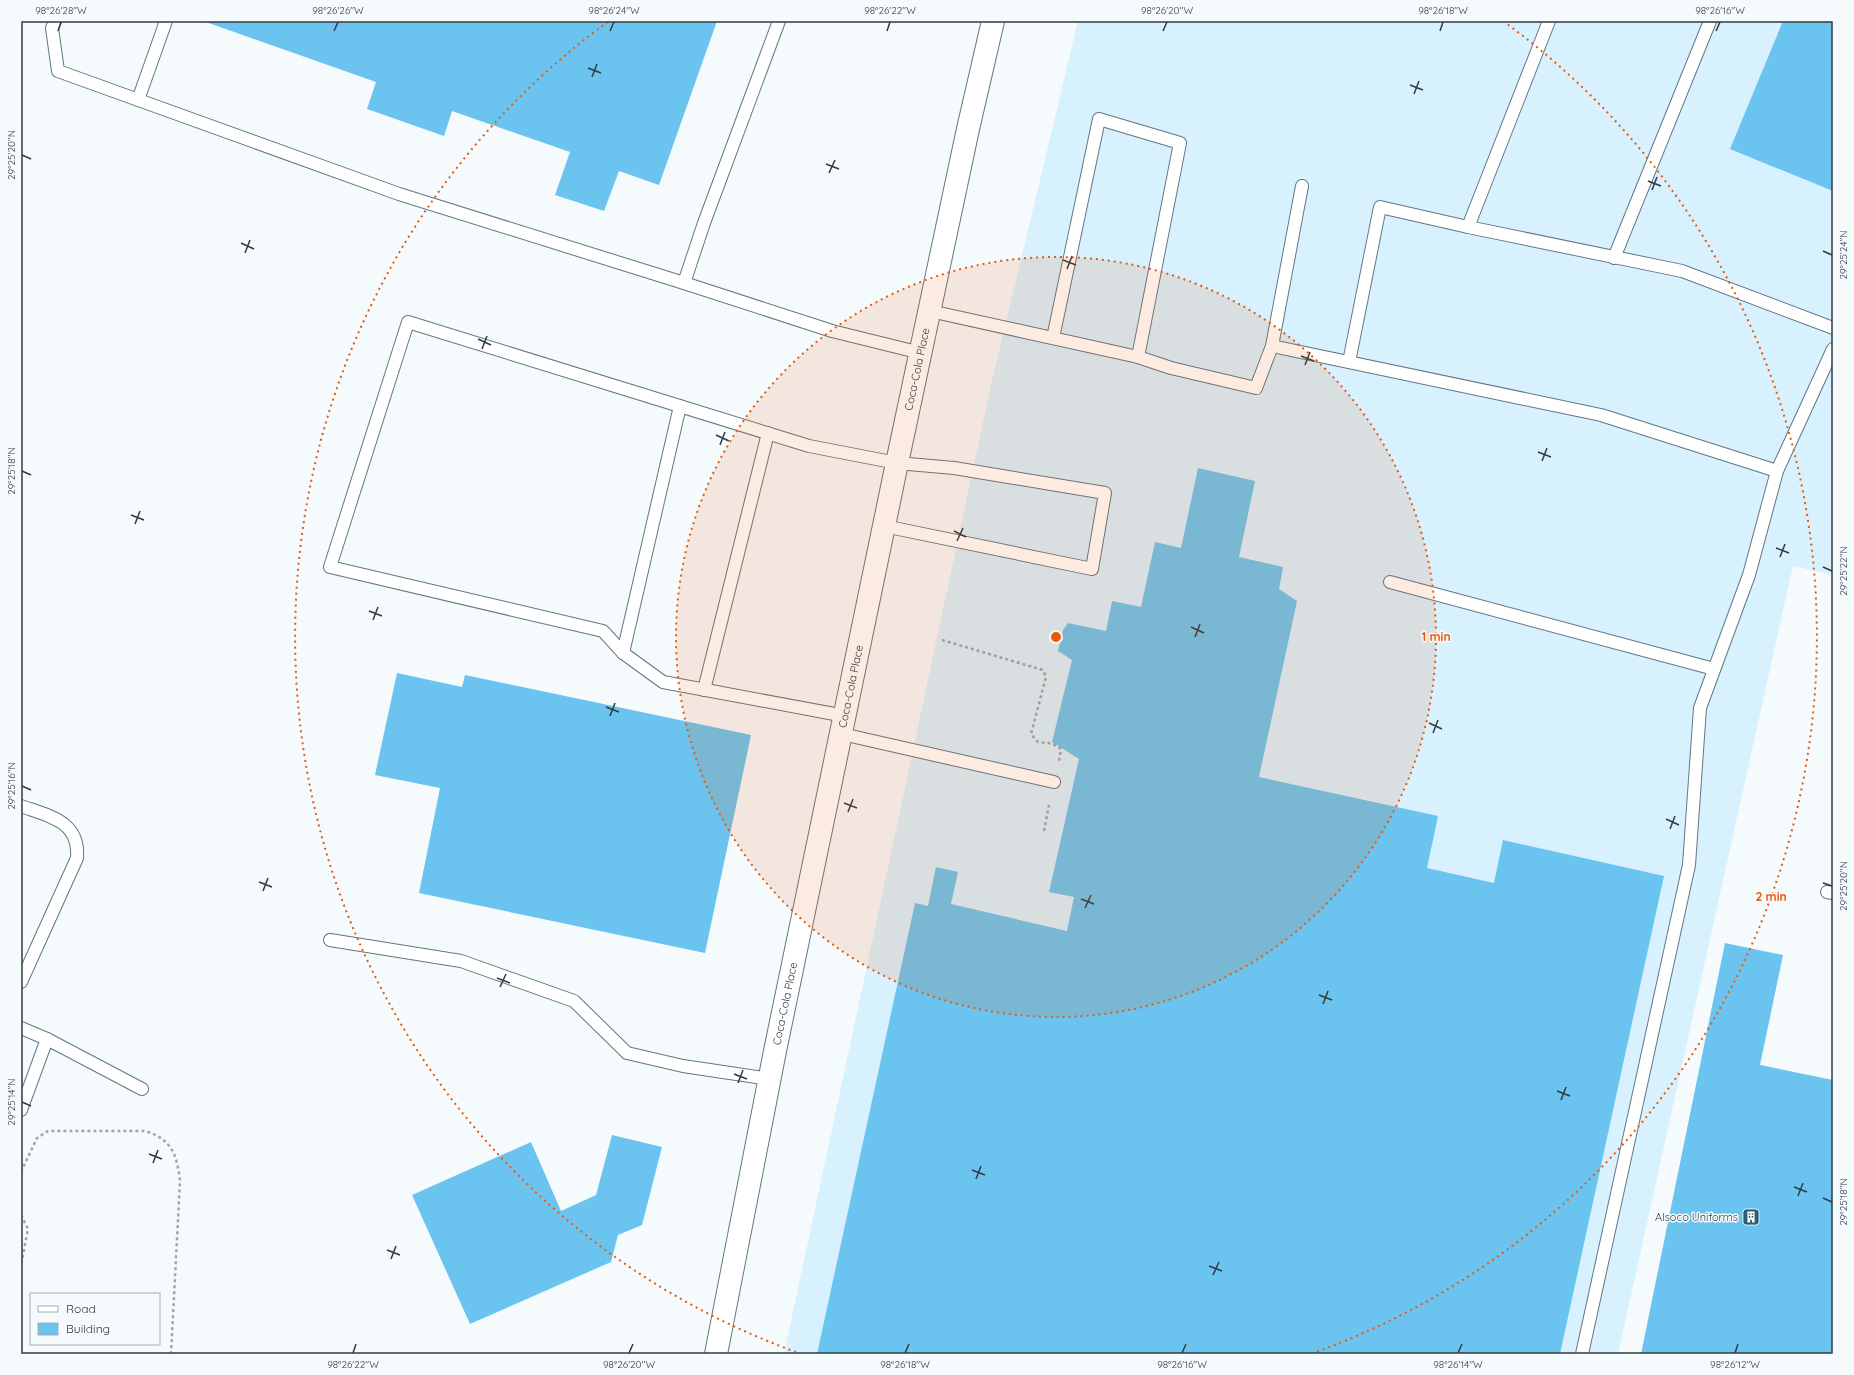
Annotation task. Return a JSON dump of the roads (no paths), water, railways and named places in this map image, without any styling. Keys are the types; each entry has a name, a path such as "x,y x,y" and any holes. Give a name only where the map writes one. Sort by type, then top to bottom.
{"street":[{"name":"Coca-Cola Place","path":"716,1354 770,1079 897,463 968,129 993,21"}],"lane":[{"path":"55,21 52,28 58,71 399,194 832,331 921,353"},
{"path":"138,100 166,21"},
{"path":"684,283 704,223 779,21"},
{"path":"1468,227 1549,21"},
{"path":"1614,258 1710,21"},
{"path":"1053,338 1099,119 1180,144 1138,357"},
{"path":"930,311 1138,357 1171,368 1256,388 1272,346 1302,186"},
{"path":"1349,362 1380,207 1614,258 1682,271 1833,328"},
{"path":"884,526 1092,569 1105,493 954,468 897,463 809,446 408,322 330,567 603,631 623,653 663,682 704,690 844,725 1054,782"},
{"path":"1272,346 1601,415 1777,471"},
{"path":"1582,1354 1690,865 1700,708 1749,575 1777,471 1833,349"},
{"path":"623,653 680,406"},
{"path":"704,690 768,433"},
{"path":"1390,582 1714,669"},
{"path":"21,806 60,820 69,828 75,839 77,850 77,858 21,982"},
{"path":"330,940 461,961 574,1001 628,1053 684,1066 770,1079"},
{"path":"21,1028 47,1039 142,1089"},
{"path":"21,1110 47,1039"}],"place":[{"name":"Alsoco Uniforms","path":"1751,1217"}]}
